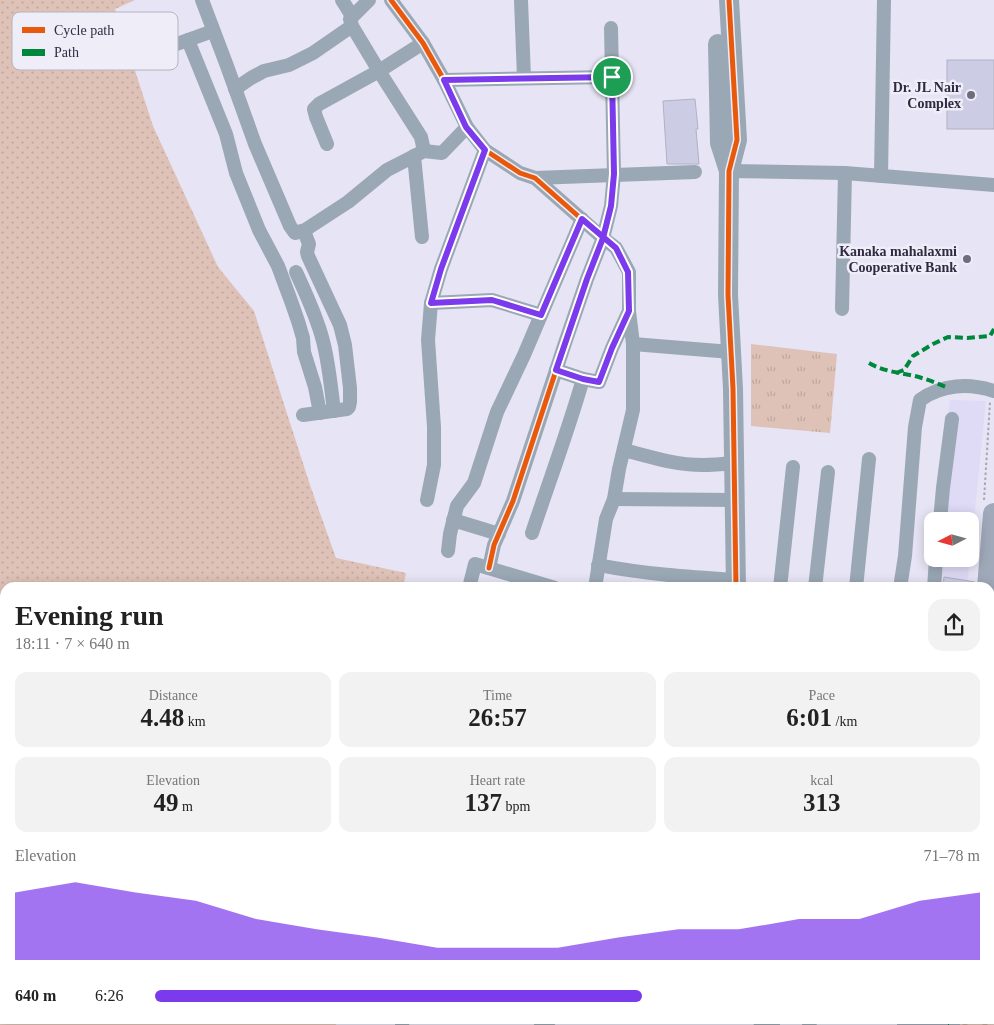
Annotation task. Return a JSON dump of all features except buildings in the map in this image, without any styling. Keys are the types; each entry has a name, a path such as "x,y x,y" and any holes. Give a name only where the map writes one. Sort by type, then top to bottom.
{"main road":[{"path":"988,582 989,506"}],"street":[{"path":"202,0 255,144 290,226 295,233 304,231 348,202 387,170 419,154 442,153 466,127"},
{"path":"342,0 379,71 422,138 419,154 422,237"},
{"path":"236,89 264,71 289,65 313,53 352,21 369,0"},
{"path":"391,0 423,43 444,80 466,127 485,150 520,173 535,178 695,172"},
{"path":"521,0 524,78"},
{"path":"716,0 720,143 729,171"},
{"path":"729,0 737,140 729,171 728,295 733,389 736,582"},
{"path":"881,176 884,0"},
{"path":"490,568 494,546 513,501 587,279 603,238 611,206 614,174 611,28"},
{"path":"178,44 213,31"},
{"path":"188,40 226,134 239,181 259,230 278,266 298,321 320,413"},
{"path":"327,144 314,109 319,104 379,71 423,43"},
{"path":"444,80 612,77"},
{"path":"427,500 434,465 434,427 428,340 431,303 441,269 485,150"},
{"path":"729,171 845,173 994,185"},
{"path":"842,309 845,173"},
{"path":"535,178 616,248 628,272 629,311 633,344 633,410 614,500 606,519 596,582"},
{"path":"448,551 457,506 474,483 497,412 582,219"},
{"path":"304,231 309,244 307,252 340,325 345,345 350,388 350,402 346,409 304,415"},
{"path":"282,278 313,265"},
{"path":"296,272 323,340 329,368 334,411"},
{"path":"431,303 492,300 541,315"},
{"path":"556,370 599,382 629,311"},
{"path":"633,344 731,352"},
{"path":"532,533 583,379"},
{"path":"901,582 905,556 915,427 920,400 953,386 981,387 992,391"},
{"path":"941,512 952,419"},
{"path":"624,450 658,460 677,463 702,465 734,463"},
{"path":"857,582 869,459"},
{"path":"781,582 793,467"},
{"path":"816,582 828,472"},
{"path":"614,500 735,500"},
{"path":"453,520 499,534"},
{"path":"470,582 475,564 536,582"},
{"path":"598,565 721,582"},
{"path":"934,582 935,568"}],"path":[{"path":"989,506 992,391"}],"shaded area":[{"path":"950,400 986,401 975,512 936,512"},
{"path":"930,568 969,568 968,582 929,582"}],"green space":[{"path":"0,0 135,0 115,9 116,12 12,12 12,70 135,70 153,126 218,267 254,311 310,485 336,558 406,573 404,582 0,582"},
{"path":"751,344 837,354 830,433 751,426"},
{"path":"0,1024 336,1024 336,1025"},
{"path":"960,1024 994,1024 994,1025"}],"marked path":[{"path":"896,373 904,370 913,356 948,337 990,336 994,329"},
{"path":"869,363 885,370 923,378 948,388"}],"cycle path":[{"path":"391,0 423,43 467,127 485,150 520,173 535,178 603,238 565,343 513,501 494,545 489,568"},
{"path":"729,0 737,140 729,171 728,295 733,389 736,582"}],"place":[{"name":"Dr. JL Nair Complex","path":"971,95"},
{"name":"Kanaka mahalaxmi Cooperative Bank","path":"967,259"}],"route":[{"path":"612,77 444,80 466,127 485,150 441,269 431,303 492,300 541,315 582,219 603,238 616,248 628,272 629,311 599,382 556,370 603,238 611,206 614,174 612,77"}]}
